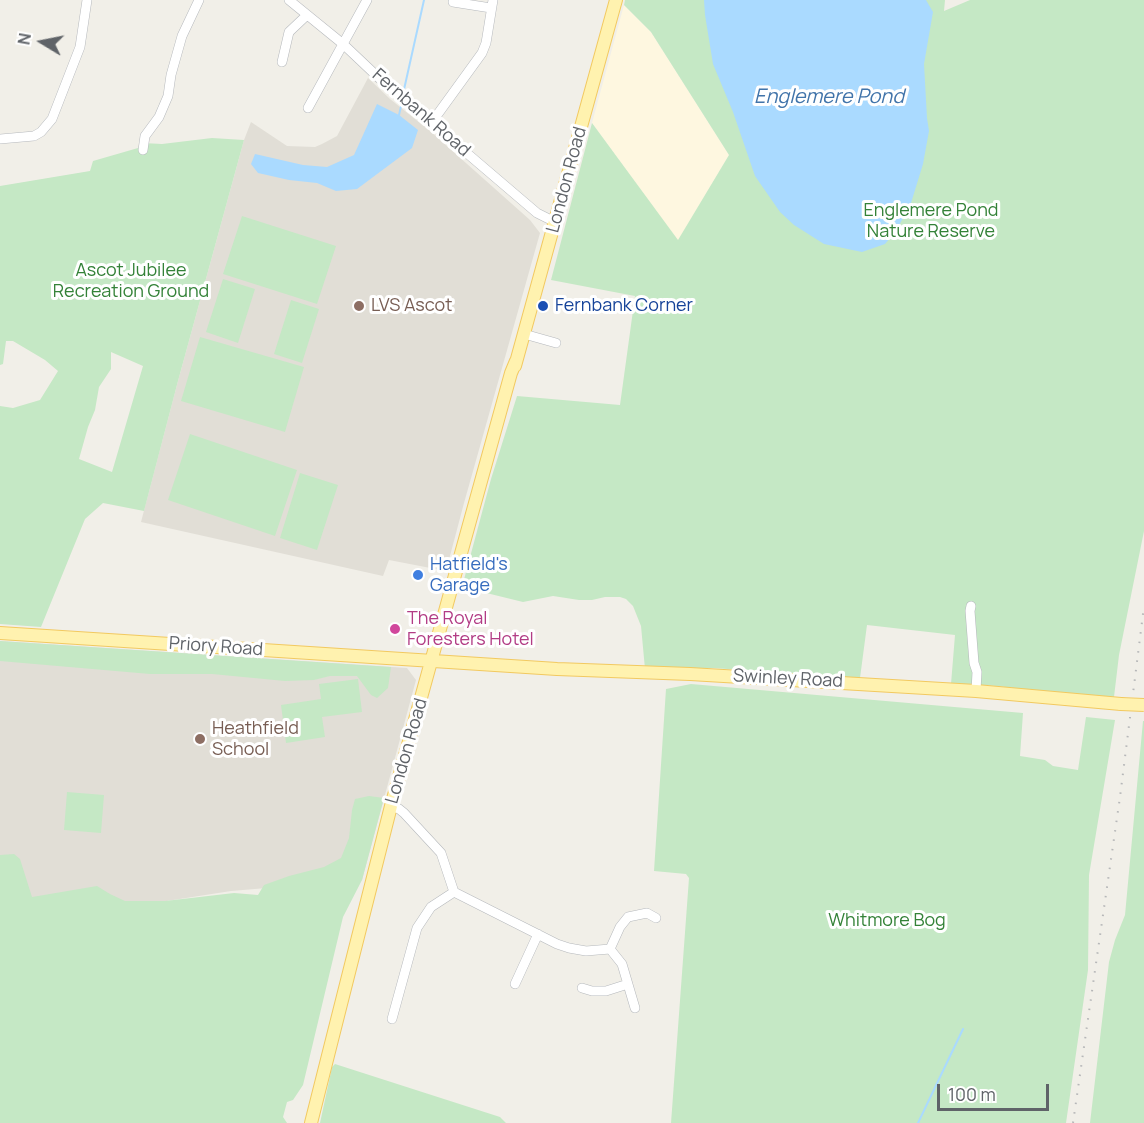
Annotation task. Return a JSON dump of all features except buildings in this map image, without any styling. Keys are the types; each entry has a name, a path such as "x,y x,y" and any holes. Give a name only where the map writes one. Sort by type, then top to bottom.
{"main road":[{"name":"London Road","path":"311,1123 391,806 509,381 513,375 536,296 616,0"},
{"name":"Priory Road","path":"0,633 431,661"},
{"name":"Swinley Road","path":"431,661 976,691 1144,706"}],"street":[{"path":"0,139 34,136 42,132 52,119 80,47 87,0"},
{"path":"143,150 145,136 159,117 168,96 171,75 182,36 200,0"},
{"name":"Fernbank Road","path":"289,0 343,44 380,79 537,213 555,222"},
{"path":"308,108 367,0"},
{"path":"432,122 482,53 486,43 492,4 453,2"},
{"path":"282,62 289,32 307,15"},
{"path":"524,334 556,344"},
{"path":"971,606 976,691"},
{"path":"391,806 404,813 441,853 454,892 558,944 586,951 610,949"},
{"path":"392,1019 417,928 431,907 454,892"},
{"path":"610,949 620,927 628,917 647,913 656,918"},
{"path":"515,984 538,934"},
{"path":"610,949 622,964 635,1008"},
{"path":"582,988 606,991 628,984"}],"shaded area":[{"path":"624,5 651,32 729,155 678,241 592,123"},
{"name":"LVS Ascot","path":"368,78 530,220 540,233 446,571 389,560 383,576 141,522 244,140 251,122 287,146 315,147 337,136"},
{"name":"Heathfield School","path":"0,641 407,668 416,680 362,880 231,891 0,927"}],"green space":[{"name":"Englemere Pond Nature Reserve","path":"625,0 945,0 944,11 970,0 1144,0 1144,531 1119,655 1114,697 951,684 955,635 867,625 860,678 713,668 645,669 641,626 633,606 626,599 605,597 579,600 553,596 523,602 462,587 491,479 517,396 620,405 635,296 551,280 592,123 678,240 729,155 651,32 624,5"},
{"name":"Ascot Jubilee Recreation Ground","path":"212,138 244,140 144,511 103,503 85,519 41,627 0,624 0,406 13,408 40,400 58,371 45,360 13,341 6,341 3,364 0,365 0,186 90,171 93,161 138,148 143,143 162,144","holes":["111,352 143,366 112,472 79,459 95,410 99,387 111,369"]},
{"path":"242,216 336,246 317,304 223,274"},
{"path":"223,279 255,289 238,343 206,332"},
{"path":"291,300 319,309 302,363 274,354"},
{"path":"200,337 304,367 285,432 181,401"},
{"path":"190,434 297,470 275,536 168,500"},
{"path":"300,473 338,485 317,550 280,538"},
{"path":"0,641 391,667 388,688 377,698 371,695 357,676 330,676 314,680 285,681 212,674 150,674 0,661"},
{"path":"358,679 362,712 322,717 325,737 286,743 281,705 321,699 319,684"},
{"name":"Whitmore Bog","path":"691,684 1023,713 1020,756 1045,760 1053,766 1078,770 1086,717 1115,720 1089,875 1088,970 1066,1123 671,1123 689,878 686,874 654,871 666,689"},
{"path":"1143,721 1144,1123 1090,1123 1109,962 1125,915"},
{"path":"67,792 104,795 101,833 64,830"},
{"path":"369,796 384,798 362,880 343,917 303,1085 293,1100 287,1102 283,1117 287,1123 0,1123 0,855 14,854 20,859 32,897 97,886 125,901 165,901 234,893 258,895 264,885 324,867 341,858 349,838 355,799"},
{"path":"335,1064 500,1117 506,1123 320,1123 332,1067"}],"water":[{"name":"Englemere Pond","path":"704,0 926,0 933,12 924,64 929,131 923,164 911,203 896,231 885,244 862,252 824,244 794,225 780,212 755,176 733,112 713,64"},
{"path":"377,104 399,115 418,130 412,148 357,189 336,191 317,183 258,173 251,164 255,154 303,165 327,167 354,155"}],"waterway":[{"path":"403,94 424,0"},
{"path":"399,115 402,102"},
{"path":"918,1123 963,1029"}],"railway":[{"path":"1073,1123 1120,797 1144,606"}],"place":[{"name":"LVS Ascot","path":"359,306"},
{"name":"Fernbank Corner","path":"543,306"},
{"name":"Hatfield's Garage","path":"418,575"},
{"name":"The Royal Foresters Hotel","path":"395,629"},
{"name":"Heathfield School","path":"200,739"}]}
